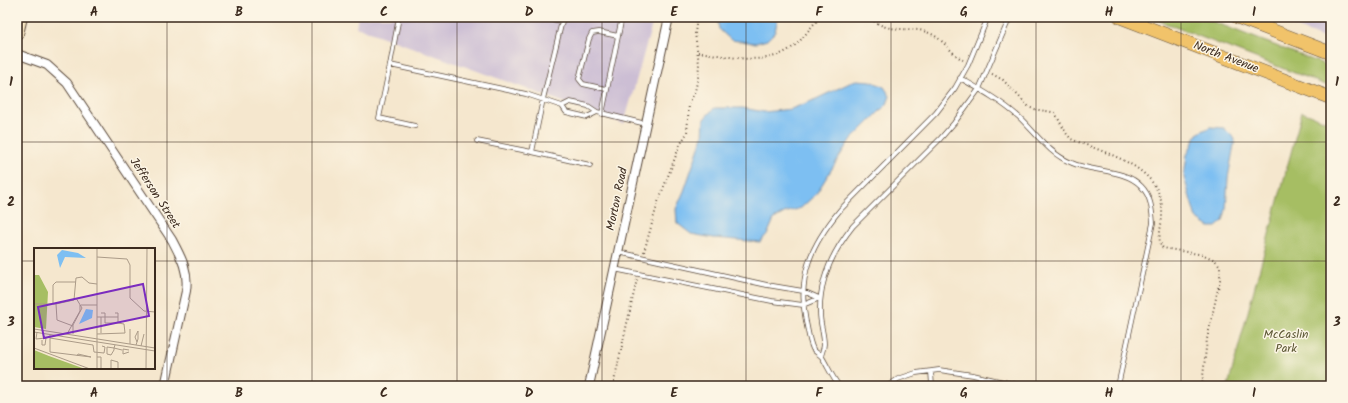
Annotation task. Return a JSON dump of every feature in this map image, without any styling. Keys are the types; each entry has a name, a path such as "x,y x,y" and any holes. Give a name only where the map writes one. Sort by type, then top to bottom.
{"main road":[{"path":"17,34 21,17"},
{"name":"North Avenue","path":"1120,17 1331,98"},
{"path":"1238,17 1267,22 1331,53"}],"street":[{"name":"Morton Road","path":"589,386 670,17"},
{"name":"Jefferson Street","path":"17,54 47,65 67,82 172,240 184,263 187,285 165,386"}],"lane":[{"path":"399,17 379,118 415,126"},
{"path":"532,152 562,21 542,17"},
{"path":"602,114 622,17"},
{"path":"838,386 832,378 821,356 813,349 803,305 806,270 816,244 827,226 840,210 936,113 955,88 968,65 988,17"},
{"path":"821,356 824,344 820,320 820,298 830,265 841,241 954,123 979,89 1010,17"},
{"path":"606,89 583,84 579,79 589,39 592,33 599,32 618,36"},
{"path":"390,65 526,94 562,106 566,112 587,117 596,112"},
{"path":"960,78 999,100 1020,118 1045,145 1058,156 1072,164 1126,176 1140,184 1149,196 1153,222 1118,386"},
{"path":"562,106 570,102 588,106 596,112 602,114 646,124"},
{"path":"476,141 590,165"},
{"path":"618,252 767,285 803,291 820,298"},
{"path":"614,269 772,301 803,305 820,298"},
{"path":"888,386 898,379 910,375 939,370 972,375 1021,386"},
{"path":"930,371 932,386"}],"path":[{"path":"643,257 658,202 680,145 687,133 689,104 695,91 698,78 696,33 698,17"},
{"path":"698,52 747,58 771,58 794,47 812,25 822,17"},
{"path":"613,386 638,274"}],"shaded area":[{"path":"358,17 654,17 624,124 356,27"},
{"path":"1270,17 1331,17 1331,41"}],"green space":[{"path":"1149,17 1201,17 1331,67 1331,87"},
{"name":"McCaslin Park","path":"1302,112 1331,123 1331,386 1228,386"}],"water":[{"path":"717,17 778,17 775,32 767,40 756,43 731,40 719,29"},
{"path":"856,80 871,81 884,87 890,96 887,104 848,143 816,194 801,208 784,213 774,219 768,233 760,242 714,238 691,234 677,223 676,209 684,191 703,136 704,119 714,108 743,108 764,112 791,109"},
{"path":"1210,127 1224,128 1235,139 1228,178 1226,209 1223,221 1216,227 1209,227 1196,218 1184,177 1187,155 1197,134"}]}
